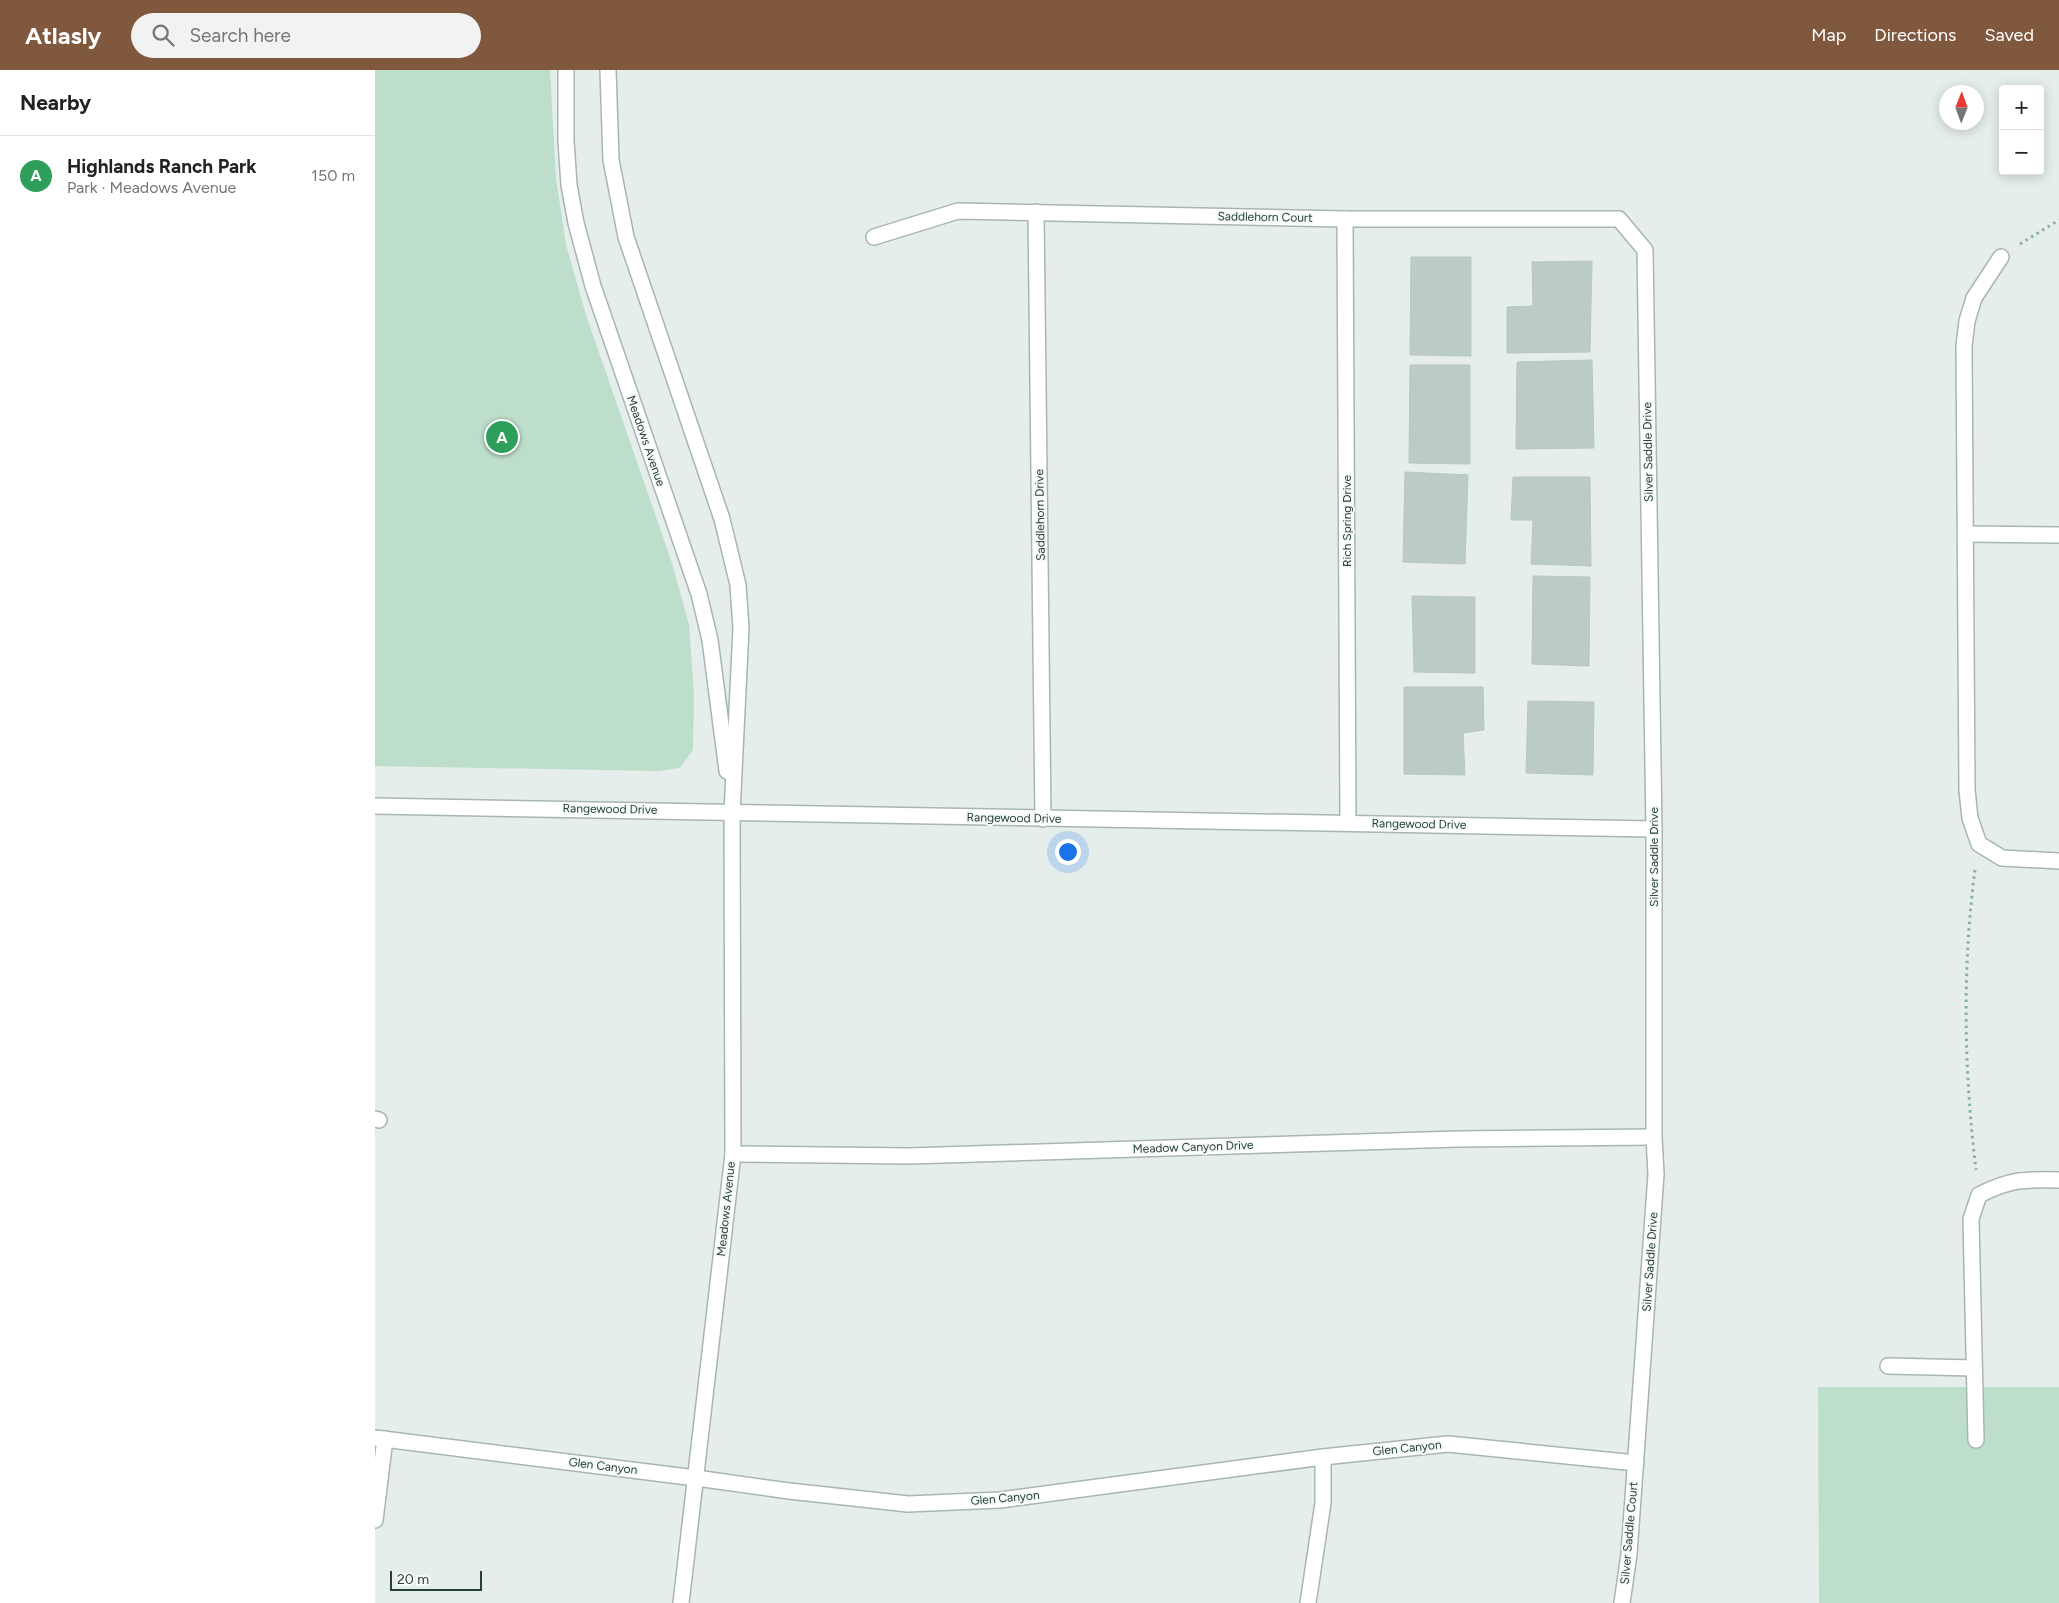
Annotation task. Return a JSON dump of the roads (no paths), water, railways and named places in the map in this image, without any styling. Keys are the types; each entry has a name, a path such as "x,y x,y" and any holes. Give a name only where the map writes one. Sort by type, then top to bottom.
{"street":[{"name":"Meadows Avenue","path":"567,70 566,142 569,185 577,223 593,286 699,594 710,640 732,812"},
{"name":"Meadows Avenue","path":"608,70 611,160 626,238 722,519 737,585 741,628 732,812 733,1154 681,1603"},
{"name":"Saddlehorn Court","path":"874,237 958,211 1345,219 1619,219 1645,250"},
{"name":"Saddlehorn Drive","path":"1036,212 1043,819"},
{"name":"Rich Spring Drive","path":"1345,219 1348,823"},
{"name":"Silver Saddle Drive","path":"1635,1463 1656,1174 1654,1137 1654,829 1645,250"},
{"path":"2001,257 1974,298 1964,346 1967,790 1970,818 1979,844 2002,858 2059,861"},
{"path":"1966,534 2059,535"},
{"name":"Rangewood Drive","path":"375,806 1654,829"},
{"name":"Meadow Canyon Drive","path":"733,1154 909,1156 1448,1139 1654,1137"},
{"path":"1977,1440 1971,1218 1979,1196 1998,1186 2024,1179 2059,1180"},
{"path":"1888,1366 1974,1368"},
{"path":"375,1520 380,1439"},
{"name":"Glen Canyon","path":"380,1439 696,1478 789,1492 908,1504 1000,1500 1323,1457 1449,1444 1635,1463"},
{"path":"1308,1603 1323,1503 1323,1457"},
{"name":"Silver Saddle Court","path":"1622,1603 1629,1554 1635,1463"}],"place":[{"name":"Highlands Ranch Park","path":"502,437"}]}
